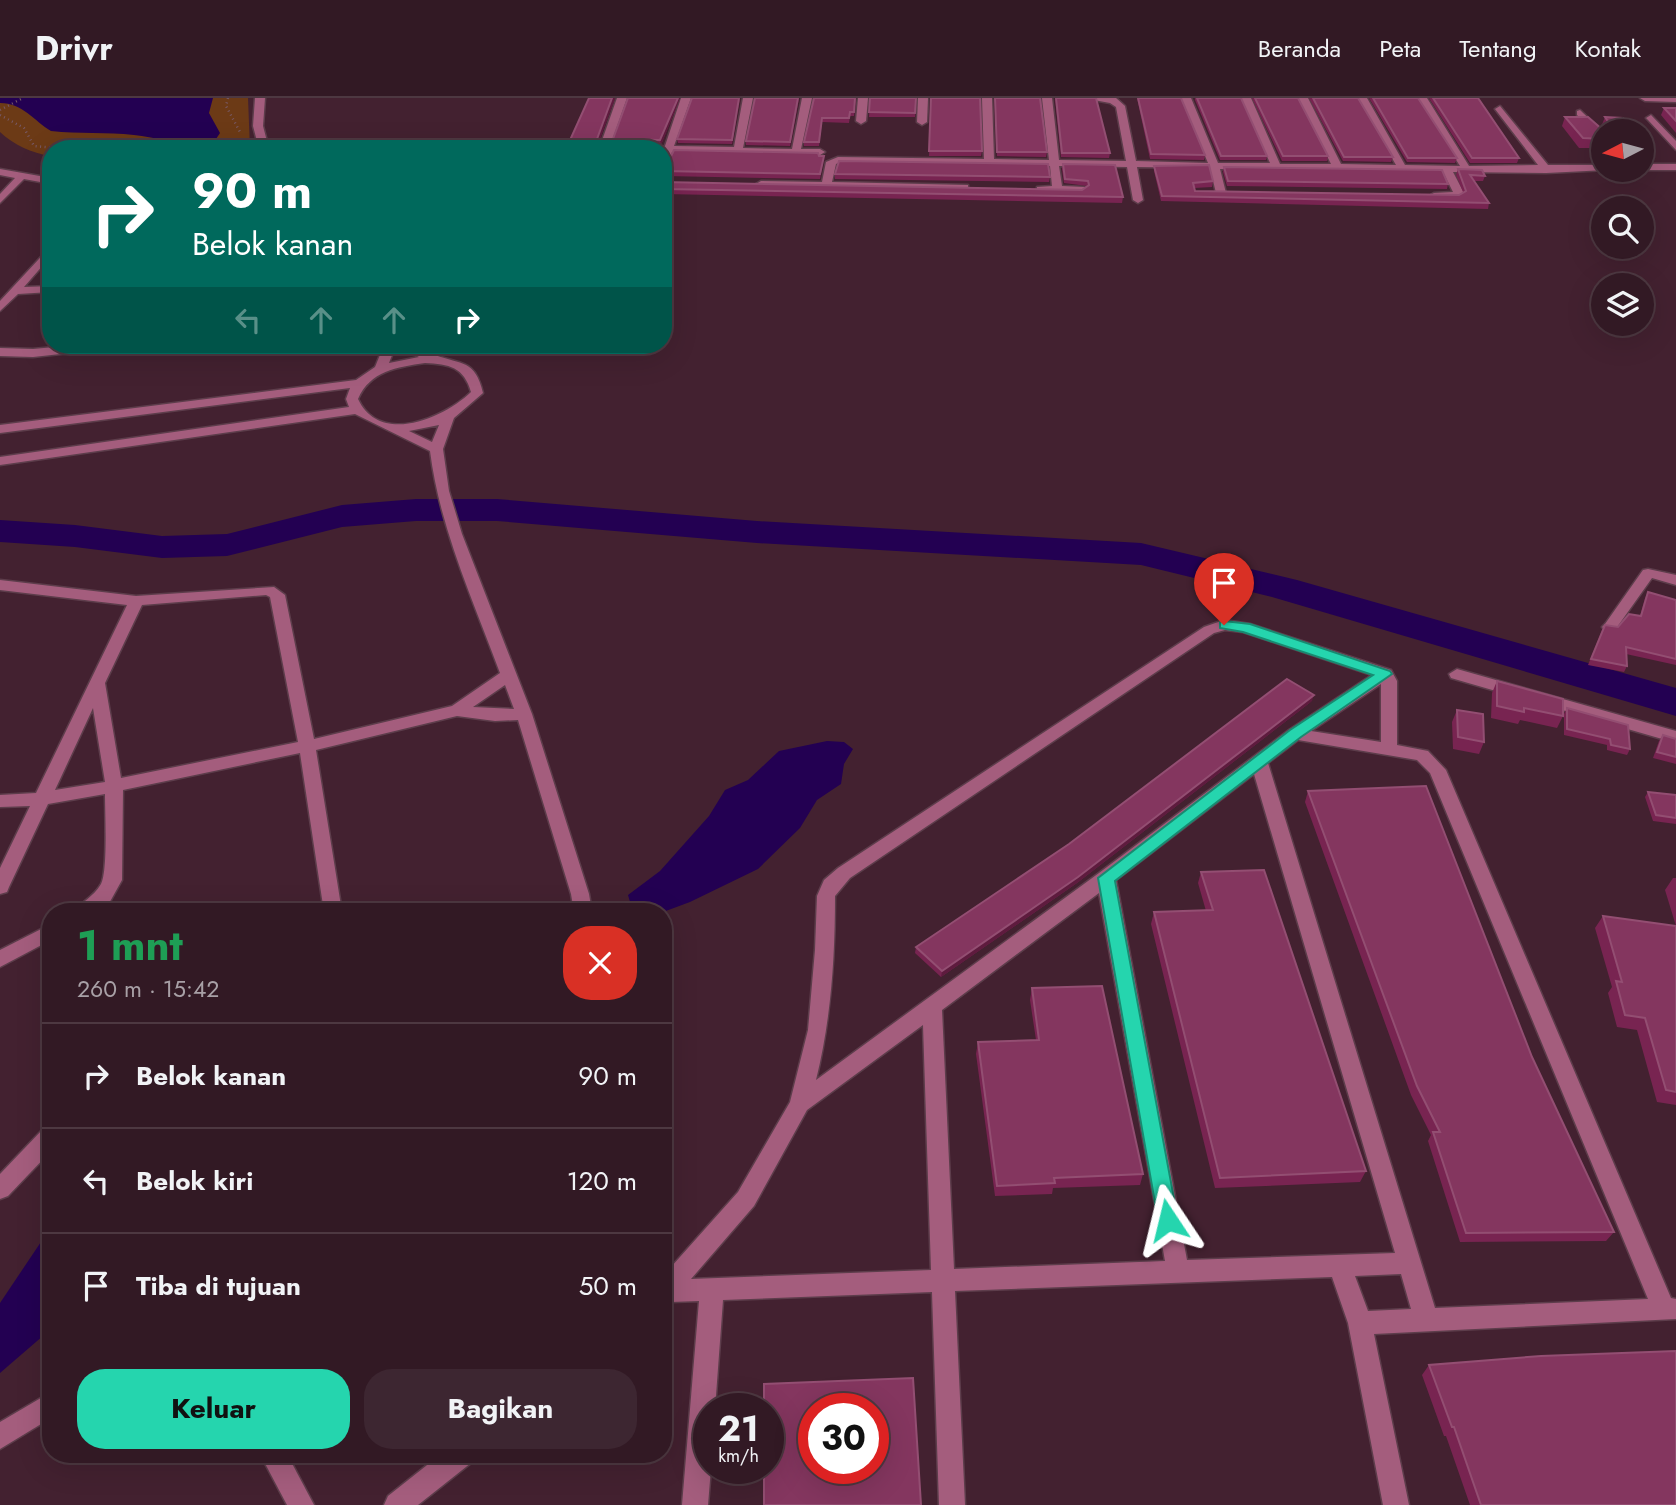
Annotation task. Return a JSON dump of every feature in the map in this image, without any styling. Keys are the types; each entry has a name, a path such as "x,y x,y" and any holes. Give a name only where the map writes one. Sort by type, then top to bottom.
{"street":[{"path":"260,98 258,126 262,140"},
{"path":"607,140 622,98"},
{"path":"670,140 686,98"},
{"path":"738,150 748,98"},
{"path":"796,152 807,98"},
{"path":"861,121 863,98"},
{"path":"922,122 923,98"},
{"path":"987,98 989,161"},
{"path":"1047,98 1057,189"},
{"path":"1088,98 1113,100 1120,106 1138,200"},
{"path":"1186,98 1214,165 1215,193 1235,193"},
{"path":"1246,98 1276,166"},
{"path":"1303,98 1337,166"},
{"path":"1362,98 1402,168"},
{"path":"1422,98 1467,170"},
{"path":"1645,98 1676,99"},
{"path":"1500,110 1546,170"},
{"path":"1580,113 1591,125"},
{"path":"1651,118 1676,147"},
{"path":"672,149 820,152"},
{"path":"826,185 831,162 838,160 1467,170 1591,168"},
{"path":"1654,167 1676,167"},
{"path":"1423,196 1457,195 1446,169"},
{"path":"0,172 42,179"},
{"path":"0,200 22,176"},
{"path":"745,184 975,188"},
{"path":"1030,189 1081,189"},
{"path":"0,309 42,259"},
{"path":"15,291 42,290"},
{"path":"0,352 42,349"},
{"path":"380,371 387,354"},
{"path":"392,428 426,425 448,419 464,409 477,393 478,382 472,372 459,364 423,354"},
{"path":"0,429 359,383 380,371 432,358"},
{"path":"359,383 352,400 372,423 392,428 436,449"},
{"path":"0,461 358,410"},
{"path":"448,419 436,449 442,491 455,534 524,714 582,903"},
{"path":"1610,627 1648,573 1676,580"},
{"path":"0,585 136,601 269,590 277,595 307,747 332,903"},
{"path":"0,887 136,601"},
{"path":"672,1285 746,1199 800,1104 818,1030 825,950 826,896 831,886 844,873 1209,630 1224,625 1245,627 1385,674 1389,681 1389,750"},
{"path":"0,801 42,799 114,786 307,747 457,710 510,674"},
{"path":"800,1104 1260,764 1296,734 1385,674"},
{"path":"1457,674 1676,737"},
{"path":"97,681 114,786 113,880 98,903"},
{"path":"457,710 495,715 524,714"},
{"path":"1296,734 1422,755 1437,770 1670,1308 1360,1323"},
{"path":"1260,764 1426,1318"},
{"path":"1106,878 1178,1272"},
{"path":"0,959 42,935"},
{"path":"932,1006 952,1505"},
{"path":"0,1189 42,1145"},
{"path":"672,1292 1409,1263"},
{"path":"1340,1267 1360,1323 1396,1505"},
{"path":"695,1505 712,1289"},
{"path":"0,1436 42,1410"},
{"path":"278,1463 301,1505"},
{"path":"397,1505 424,1493 453,1463"}],"path":[{"path":"23,98 1,111 24,128 34,146 42,147"},
{"path":"228,98 226,106 244,137 242,140"}],"shaded area":[{"path":"0,98 248,98 250,140 42,140 42,154 23,148 0,132"},
{"path":"0,98 213,98 209,113 220,133 216,139 210,140 169,140 124,134 51,131 22,109 0,103"},
{"path":"827,741 844,742 853,749 844,764 841,784 817,800 800,828 758,869 672,909 672,903 630,903 628,895 660,871 709,816 725,790 748,780 779,751"},
{"path":"42,1240 42,1337 0,1373 0,1303"}],"building":[{"path":"589,98 612,98 597,139 570,140"},
{"path":"628,98 678,98 660,140 613,139"},
{"path":"692,98 739,98 732,140 677,139"},
{"path":"755,98 798,98 790,142 746,141"},
{"path":"814,98 855,98 854,112 850,112 849,118 822,118 819,142 804,142"},
{"path":"870,98 916,98 915,113 869,112"},
{"path":"931,98 980,98 982,151 929,151"},
{"path":"995,98 1040,98 1047,152 997,152"},
{"path":"1056,98 1096,98 1110,153 1062,153"},
{"path":"1138,98 1181,98 1205,155 1151,154"},
{"path":"1197,98 1241,98 1267,156 1221,156"},
{"path":"1255,98 1298,98 1328,156 1283,156"},
{"path":"1313,98 1358,98 1393,157 1344,157"},
{"path":"1373,98 1418,98 1457,158 1408,158"},
{"path":"1433,98 1478,98 1519,158 1472,158"},
{"path":"1664,108 1676,108 1676,121"},
{"path":"1565,117 1588,117 1591,120 1591,138 1583,138"},
{"path":"674,150 818,153 819,156 824,156 820,174 672,171"},
{"path":"839,161 1048,164 1050,177 835,174"},
{"path":"1063,164 1115,165 1123,197 672,189 672,182 1082,190 1089,185 1088,181 1065,179"},
{"path":"1209,165 1213,181 1193,183 1195,191 1459,195 1466,191 1458,169 1482,170 1485,176 1470,175 1489,203 1162,196 1154,166"},
{"path":"1224,167 1442,170 1448,184 1228,181"},
{"path":"1648,592 1676,600 1676,659 1626,647 1627,666 1591,659 1605,625 1618,627 1629,614 1641,616"},
{"path":"1287,679 1314,695 1078,877 942,971 916,947 1069,844"},
{"path":"1497,681 1563,699 1563,716 1497,706"},
{"path":"1567,708 1628,725 1630,749 1611,745 1610,739 1567,729"},
{"path":"1457,710 1483,714 1484,742 1458,737"},
{"path":"1663,735 1676,739 1676,757 1657,752"},
{"path":"1426,786 1532,1057 1614,1232 1466,1233 1433,1132 1440,1132 1417,1086 1308,791"},
{"path":"1648,792 1676,795 1676,818 1656,815"},
{"path":"1264,870 1366,1171 1220,1178 1154,912 1213,910 1201,872"},
{"path":"1603,916 1676,926 1676,1092 1666,1090 1645,1018 1625,1015 1616,981 1622,982"},
{"path":"1102,986 1143,1174 1054,1178 1055,1183 997,1186 978,1042 1039,1040 1032,988"},
{"path":"1676,1351 1676,1505 1481,1505 1429,1365 1541,1356"},
{"path":"913,1378 921,1505 764,1505 764,1484 784,1484 784,1393 764,1393 764,1384"}],"waterway":[{"path":"0,531 75,536 162,547 227,545 342,516 416,510 497,510 757,532 1141,554 1283,588 1676,702"}],"route":[{"path":"1168,1220 1106,878 1260,764 1296,734 1385,674 1245,627 1224,625"}]}
